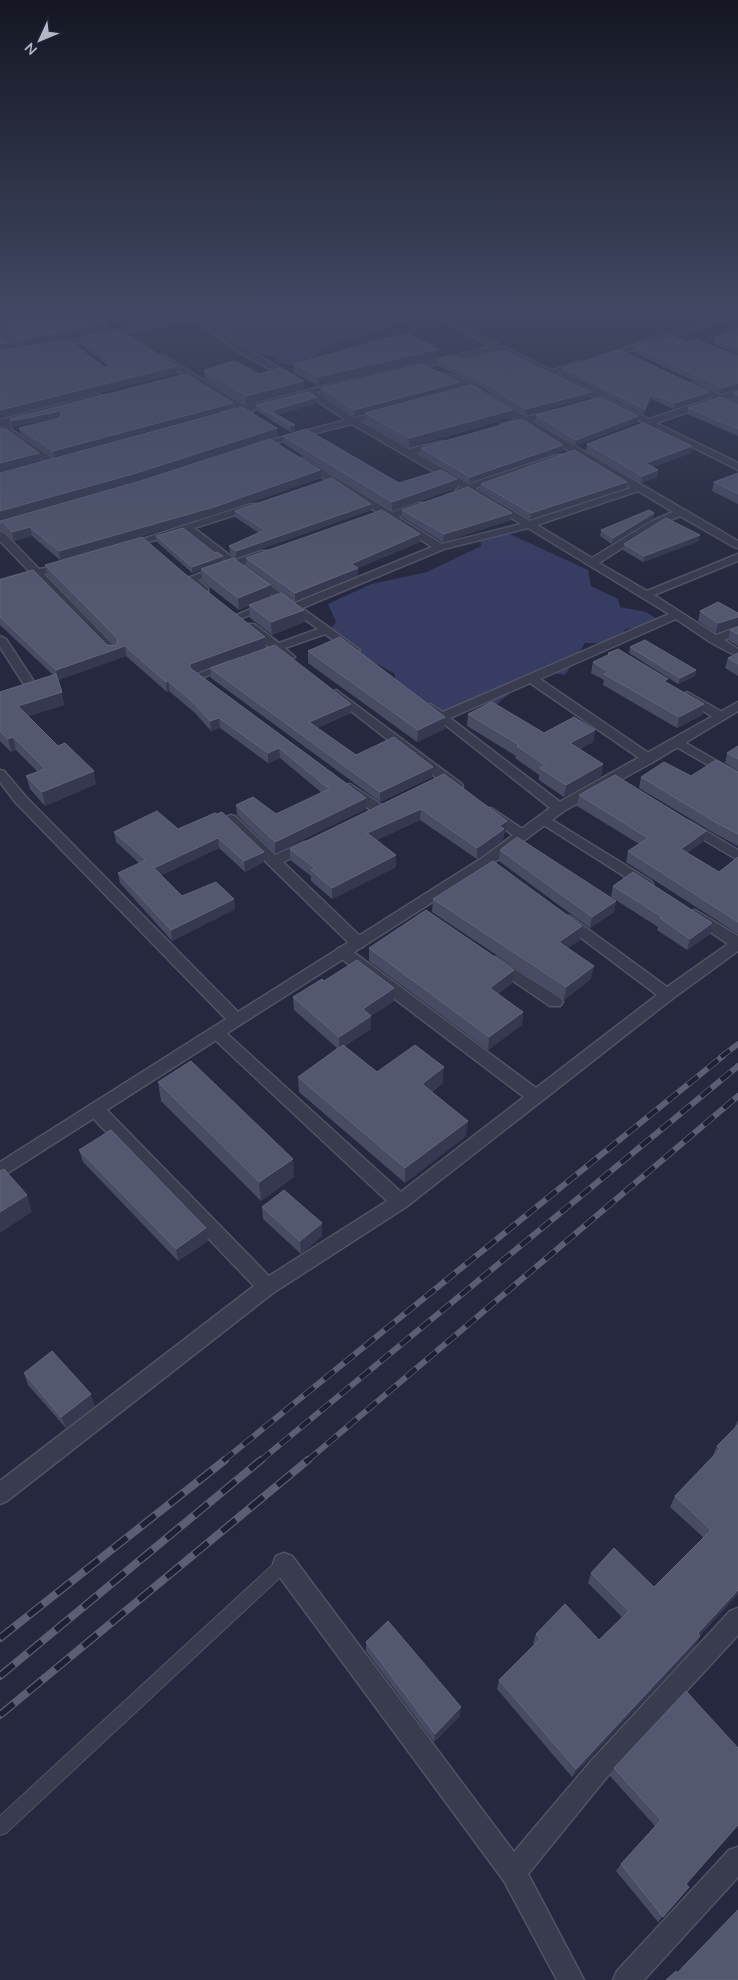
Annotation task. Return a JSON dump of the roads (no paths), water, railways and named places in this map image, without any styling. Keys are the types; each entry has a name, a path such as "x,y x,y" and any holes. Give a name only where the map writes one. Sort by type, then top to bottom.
{"street":[{"path":"4,433 2,419 76,401"},
{"path":"232,401 258,418"},
{"path":"217,416 273,401"},
{"path":"327,401 352,420 646,595 738,654"},
{"path":"489,401 526,420 576,452 738,545"},
{"path":"582,404 590,401"},
{"path":"608,401 738,466"},
{"path":"632,429 709,401"},
{"path":"726,401 738,407"},
{"path":"247,450 272,442 284,435 396,409"},
{"path":"499,428 564,409"},
{"path":"4,433 25,428"},
{"path":"4,433 52,462"},
{"path":"408,452 453,440"},
{"path":"272,442 328,481 388,514 440,547"},
{"path":"447,495 590,446"},
{"path":"294,607 440,547 529,525 639,488"},
{"path":"121,548 268,501"},
{"path":"366,518 388,514 429,502"},
{"path":"592,563 655,523 681,512"},
{"path":"188,528 360,655"},
{"path":"0,535 114,652"},
{"path":"146,540 155,550"},
{"path":"216,600 186,576 235,564 272,550"},
{"path":"646,595 738,557"},
{"path":"0,583 38,574 74,562"},
{"path":"282,599 234,614 299,665"},
{"path":"442,717 532,679 604,645 677,615"},
{"path":"259,654 326,630"},
{"path":"714,640 738,630"},
{"path":"0,639 29,683"},
{"path":"604,645 621,655"},
{"path":"214,688 198,676 241,660"},
{"path":"532,679 649,759"},
{"path":"330,689 468,795"},
{"path":"679,691 720,716"},
{"path":"420,700 559,808"},
{"path":"0,1171 487,861 559,808 649,759 720,716 737,709"},
{"path":"677,742 738,778"},
{"path":"0,774 21,800 237,1021"},
{"path":"429,786 445,778"},
{"path":"613,778 630,788"},
{"path":"341,781 385,809 363,819"},
{"path":"484,807 522,835"},
{"path":"230,819 358,943"},
{"path":"544,819 657,891"},
{"path":"680,820 738,856"},
{"path":"274,861 319,840"},
{"path":"487,861 503,872"},
{"path":"414,907 430,918"},
{"path":"0,1494 267,1287 400,1202 535,1096 738,944 682,907"},
{"path":"550,908 668,995"},
{"path":"343,952 535,1096"},
{"path":"485,954 556,1002"},
{"path":"218,1034 400,1202"},
{"path":"96,1110 267,1287"},
{"path":"284,1564 513,1872 571,1980"},
{"path":"513,1872 599,1769 738,1619"},
{"path":"626,1980 738,1858"}],"lane":[{"path":"0,1827 284,1564"}],"water":[{"path":"503,531 588,570 591,586 618,599 620,607 646,612 667,625 625,629 620,643 585,643 565,675 537,670 496,705 478,705 451,720 395,684 395,674 326,635 336,622 328,604 371,584 427,572 481,546 480,538"}],"railway":[{"path":"721,1057 738,1044"},
{"path":"223,1461 723,1056"},
{"path":"260,1461 738,1066"},
{"path":"307,1461 738,1096"},
{"path":"0,1638 225,1460"},
{"path":"0,1676 261,1460"},
{"path":"0,1715 308,1460"}]}
